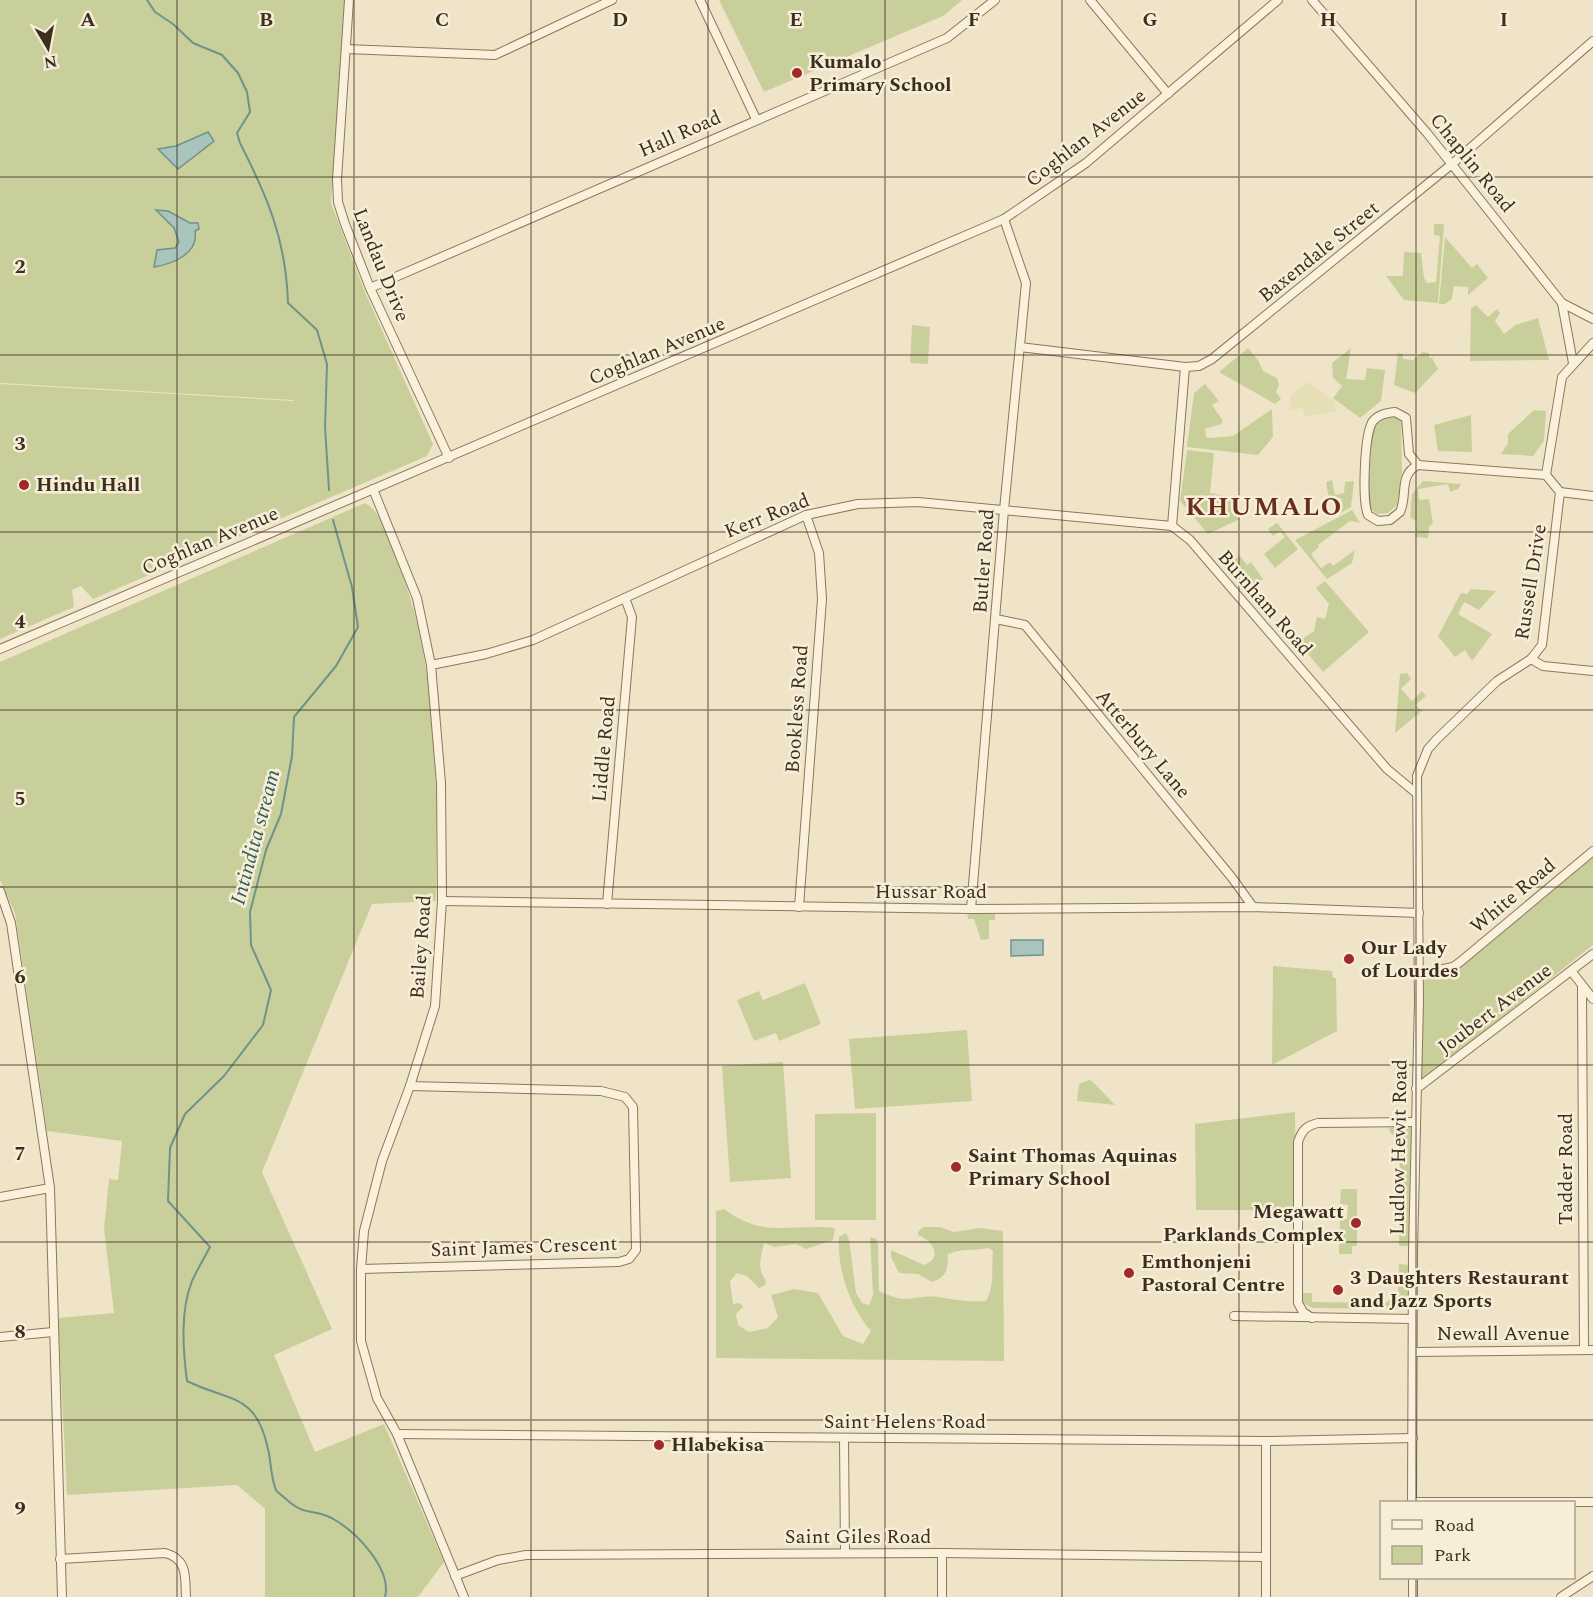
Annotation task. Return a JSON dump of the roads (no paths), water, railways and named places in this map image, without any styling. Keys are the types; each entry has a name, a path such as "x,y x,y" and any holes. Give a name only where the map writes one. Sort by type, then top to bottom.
{"street":[{"name":"Landau Drive","path":"349,0 337,179 338,202 370,288 448,458"},
{"path":"346,49 495,55 612,0"},
{"path":"700,0 756,119"},
{"name":"Hall Road","path":"370,288 955,34 995,0"},
{"path":"1090,0 1168,94"},
{"name":"Coghlan Avenue","path":"0,649 1005,219 1086,163 1278,0"},
{"name":"Chaplin Road","path":"1312,0 1452,164 1562,303 1571,365"},
{"name":"Baxendale Street","path":"1020,347 1185,367 1199,366 1224,351 1452,164 1593,40"},
{"name":"Butler Road","path":"971,909 1004,510 1026,283 1005,219"},
{"path":"1562,303 1593,320"},
{"path":"1546,475 1559,387 1571,365 1593,343"},
{"path":"1172,526 1185,367"},
{"path":"1418,465 1409,454 1404,415 1395,412 1380,415 1374,420 1368,437 1365,502 1372,519 1390,519 1400,512 1406,475 1410,469 1418,465 1546,475 1560,492 1593,496"},
{"name":"Bailey Road","path":"373,489 417,598 431,665 441,783 442,901 435,1006 410,1086 390,1135 369,1205 361,1269 361,1341 377,1398 397,1434 464,1597"},
{"name":"Russell Drive","path":"1416,793 1422,762 1437,739 1497,681 1531,659 1542,645 1560,492"},
{"name":"Kerr Road","path":"431,665 512,648 806,515 858,504 918,502 1172,526"},
{"name":"Bookless Road","path":"799,907 822,599 819,553 806,515"},
{"name":"Burnham Road","path":"1172,526 1190,540 1387,769 1416,793"},
{"name":"Liddle Road","path":"607,904 632,617 625,598"},
{"name":"Atterbury Lane","path":"996,619 1024,626 1233,879 1253,907"},
{"path":"1531,659 1543,666 1593,671"},
{"name":"Ludlow Hewit Road","path":"1412,1501 1412,1319 1419,974 1416,793"},
{"name":"White Road","path":"1419,974 1450,968 1460,962 1593,850"},
{"path":"0,891 10,923 50,1188 52,1332 62,1597"},
{"name":"Hussar Road","path":"442,901 971,909 1253,907 1419,913"},
{"name":"Joubert Avenue","path":"1416,1089 1593,954"},
{"path":"1572,972 1593,999"},
{"name":"Tadder Road","path":"1582,987 1589,1350"},
{"name":"Saint James Crescent","path":"361,1269 619,1262 629,1259 636,1250 633,1107 625,1097 601,1091 410,1086"},
{"path":"1312,1318 1303,1312 1298,1303 1298,1142 1301,1134 1305,1128 1318,1123 1415,1122"},
{"path":"0,1197 50,1188"},
{"path":"1234,1316 1412,1319"},
{"path":"0,1337 52,1332"},
{"name":"Newall Avenue","path":"1413,1352 1589,1350"},
{"name":"Saint Helens Road","path":"397,1434 1266,1441 1413,1438"},
{"path":"844,1438 845,1553"},
{"path":"1266,1441 1266,1597"},
{"path":"1575,1502 1593,1502"},
{"path":"60,1559 165,1553 173,1555 179,1559 185,1572 186,1597"},
{"path":"942,1553 942,1597"},
{"name":"Saint Giles Road","path":"454,1576 498,1560 526,1555 942,1553 1266,1557"},
{"path":"1561,1597 1593,1576"},
{"path":"1413,1579 1413,1597"}],"water":[{"path":"208,132 214,141 178,169 158,149 176,146"},
{"path":"156,210 168,211 190,223 198,223 199,229 195,231 193,246 189,252 169,263 154,267 157,250 175,248 179,242 174,228"},
{"path":"1011,940 1043,940 1043,955 1011,956"}],"waterway":[{"path":"147,0 155,12 173,24 193,43 222,55 238,73 247,92 250,112 237,133 274,220 284,259 288,303 317,330 327,364 325,427 329,490"},
{"name":"Intindita stream","path":"333,520 352,587 358,627 336,666 294,717 292,756 281,814 266,850 250,912 251,945 271,990 263,1025 224,1076 185,1114 170,1148 168,1201 210,1247 188,1293 184,1318 187,1381 228,1397 248,1408 263,1431 276,1490 293,1505 305,1511 328,1516 353,1534 378,1564 386,1586 385,1597"}],"place":[{"name":"Kumalo Primary School","path":"797,73"},
{"name":"Hindu Hall","path":"24,485"},
{"name":"Our Lady of Lourdes","path":"1349,959"},
{"name":"Saint Thomas Aquinas Primary School","path":"956,1167"},
{"name":"Megawatt Parklands Complex","path":"1356,1223"},
{"name":"Emthonjeni Pastoral Centre","path":"1129,1273"},
{"name":"3 Daughters Restaurant and Jazz Sports","path":"1338,1290"},
{"name":"Hlabekisa","path":"659,1445"}],"district":[{"name":"KHUMALO","path":"1264,507"}]}
